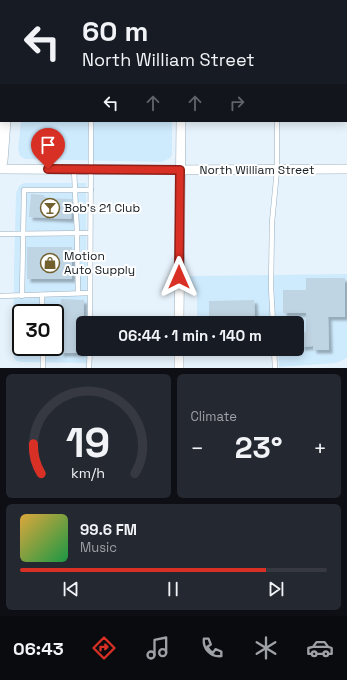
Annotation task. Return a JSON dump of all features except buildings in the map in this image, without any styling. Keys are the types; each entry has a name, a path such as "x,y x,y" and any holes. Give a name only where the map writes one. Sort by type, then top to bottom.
{"main road":[{"path":"0,161 3,122"}],"street":[{"path":"179,316 181,122"},
{"name":"North William Street","path":"0,169 347,169"},
{"path":"179,356 179,368"}],"lane":[{"path":"90,316 91,122"},
{"path":"273,316 271,287 272,222 277,170 277,122"},
{"path":"74,169 78,293"},
{"path":"22,296 24,190 91,190"},
{"path":"0,234 90,233"},
{"path":"0,296 90,293"},
{"path":"42,295 42,304"},
{"path":"43,356 43,368"},
{"path":"89,368 90,356"},
{"path":"274,356 275,368"}],"shaded area":[{"path":"21,122 172,122 172,154 170,158 162,162 25,159 20,156 18,149"},
{"path":"24,183 86,183 87,316 76,316 76,356 87,356 87,363 22,362 16,361 14,358 14,356 64,356 64,304 14,304 16,194 19,186"},
{"path":"347,274 347,358 336,363 279,367 278,356 304,356 304,316 197,316 197,292 186,280 186,276"}],"place":[{"name":"Bob's 21 Club","path":"50,208"},
{"name":"Motion Auto Supply","path":"50,263"}],"route":[{"path":"48,169 180,170 179,277"}]}
